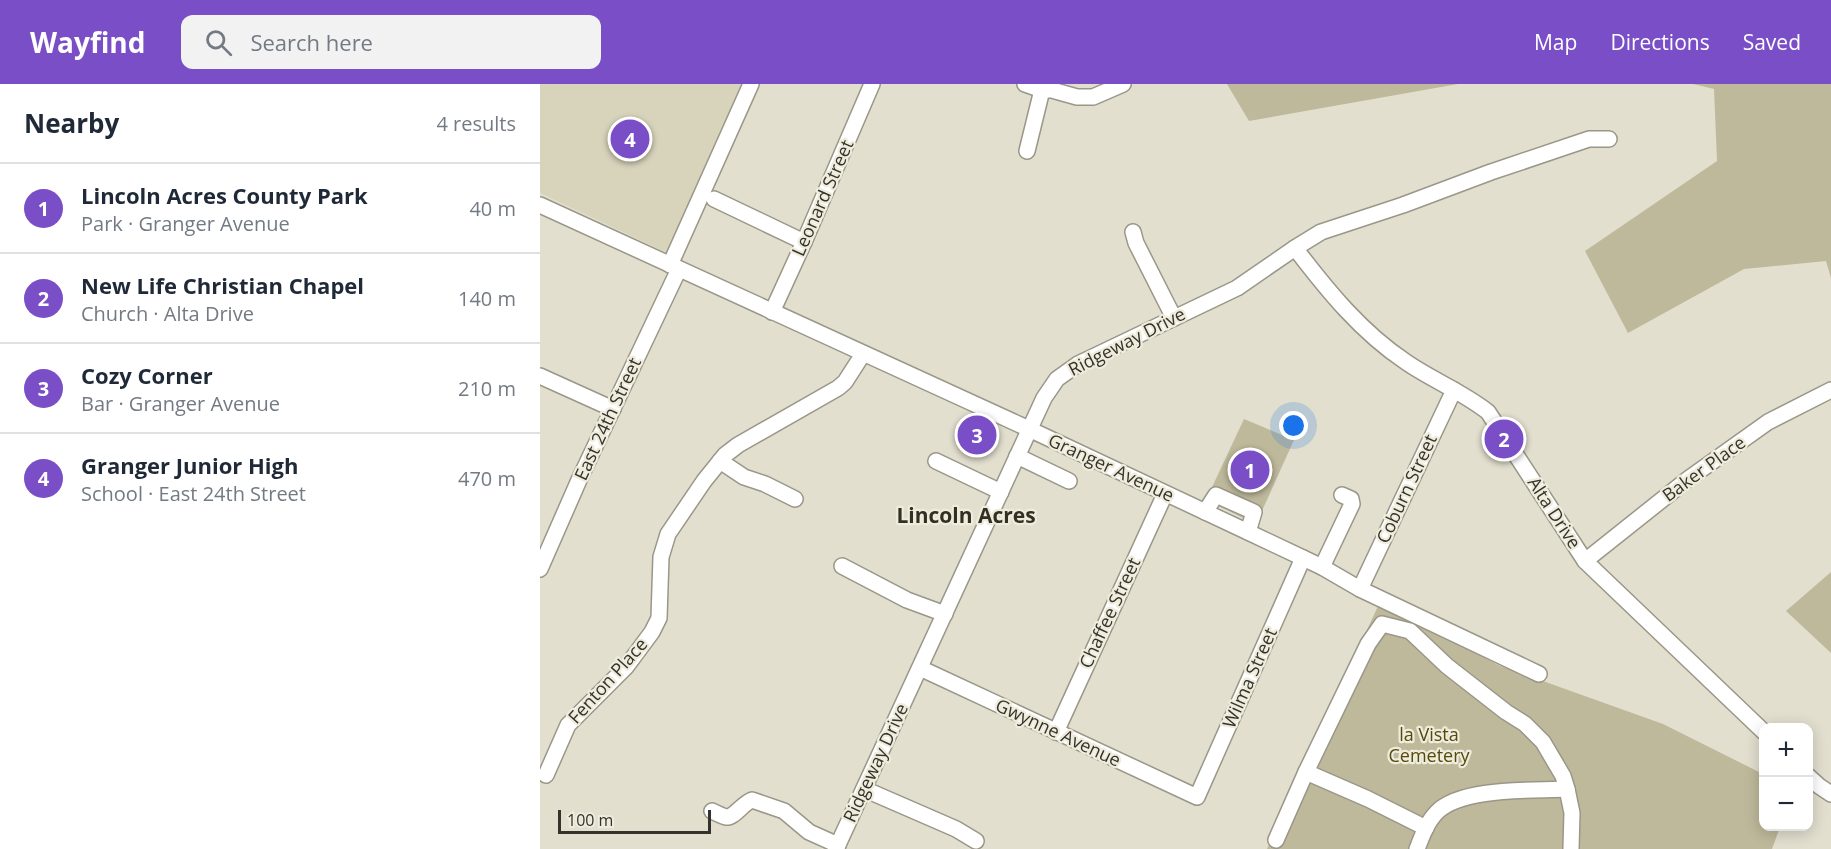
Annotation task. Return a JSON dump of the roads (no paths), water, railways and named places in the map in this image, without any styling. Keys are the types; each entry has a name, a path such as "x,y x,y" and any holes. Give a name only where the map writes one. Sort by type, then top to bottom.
{"street":[{"name":"East 24th Street","path":"540,569 544,549 613,409 751,84"},
{"name":"Leonard Street","path":"772,312 872,84"},
{"path":"1025,84 1077,97 1093,97 1123,84"},
{"path":"1027,151 1047,90"},
{"name":"Ridgeway Drive","path":"837,847 1029,429 1044,398 1057,379 1078,364 1237,288 1322,232 1588,139 1609,139"},
{"path":"714,199 804,242"},
{"name":"Granger Avenue","path":"540,205 1029,429 1322,567 1360,589 1539,674"},
{"path":"1133,232 1136,243 1174,318"},
{"name":"Alta Drive","path":"1295,248 1339,303 1386,348 1408,364 1478,403 1488,412 1585,561 1759,727"},
{"name":"Fenton Place","path":"546,775 568,725 626,667 652,632 659,618 661,557 668,534 704,481 738,444 838,388 845,382 862,354"},
{"path":"540,376 613,409"},
{"name":"Coburn Street","path":"1360,589 1455,390"},
{"name":"Baker Place","path":"1585,561 1688,479 1768,422 1831,390"},
{"path":"1017,456 1069,481"},
{"path":"720,461 744,477 765,484 795,499"},
{"path":"936,461 1001,492"},
{"name":"Chaffee Street","path":"1056,732 1165,494"},
{"path":"1322,567 1352,504 1351,499 1342,495"},
{"name":"Wilma Street","path":"1197,797 1303,558"},
{"path":"842,566 907,600 945,614"},
{"path":"1276,840 1368,644 1382,624 1410,632 1447,666 1525,724 1543,742 1558,767 1567,789 1572,813 1571,849"},
{"name":"Gwynne Avenue","path":"920,668 1197,797"},
{"path":"1306,772 1368,798 1426,828"},
{"path":"1810,777 1831,794"},
{"path":"864,789 956,829 976,841"},
{"path":"1417,849 1426,828 1437,812 1450,804 1477,794 1567,789"},
{"path":"712,811 727,817 732,816 752,800 784,811 809,832 837,847"}],"place":[{"name":"Granger Junior High","path":"630,139"},
{"name":"Cozy Corner","path":"977,435"},
{"name":"New Life Christian Chapel","path":"1504,439"},
{"name":"Lincoln Acres County Park","path":"1250,470"}],"district":[{"name":"Lincoln Acres","path":"966,516"}],"park label":[{"name":"la Vista Cemetery","path":"1429,745"}]}
